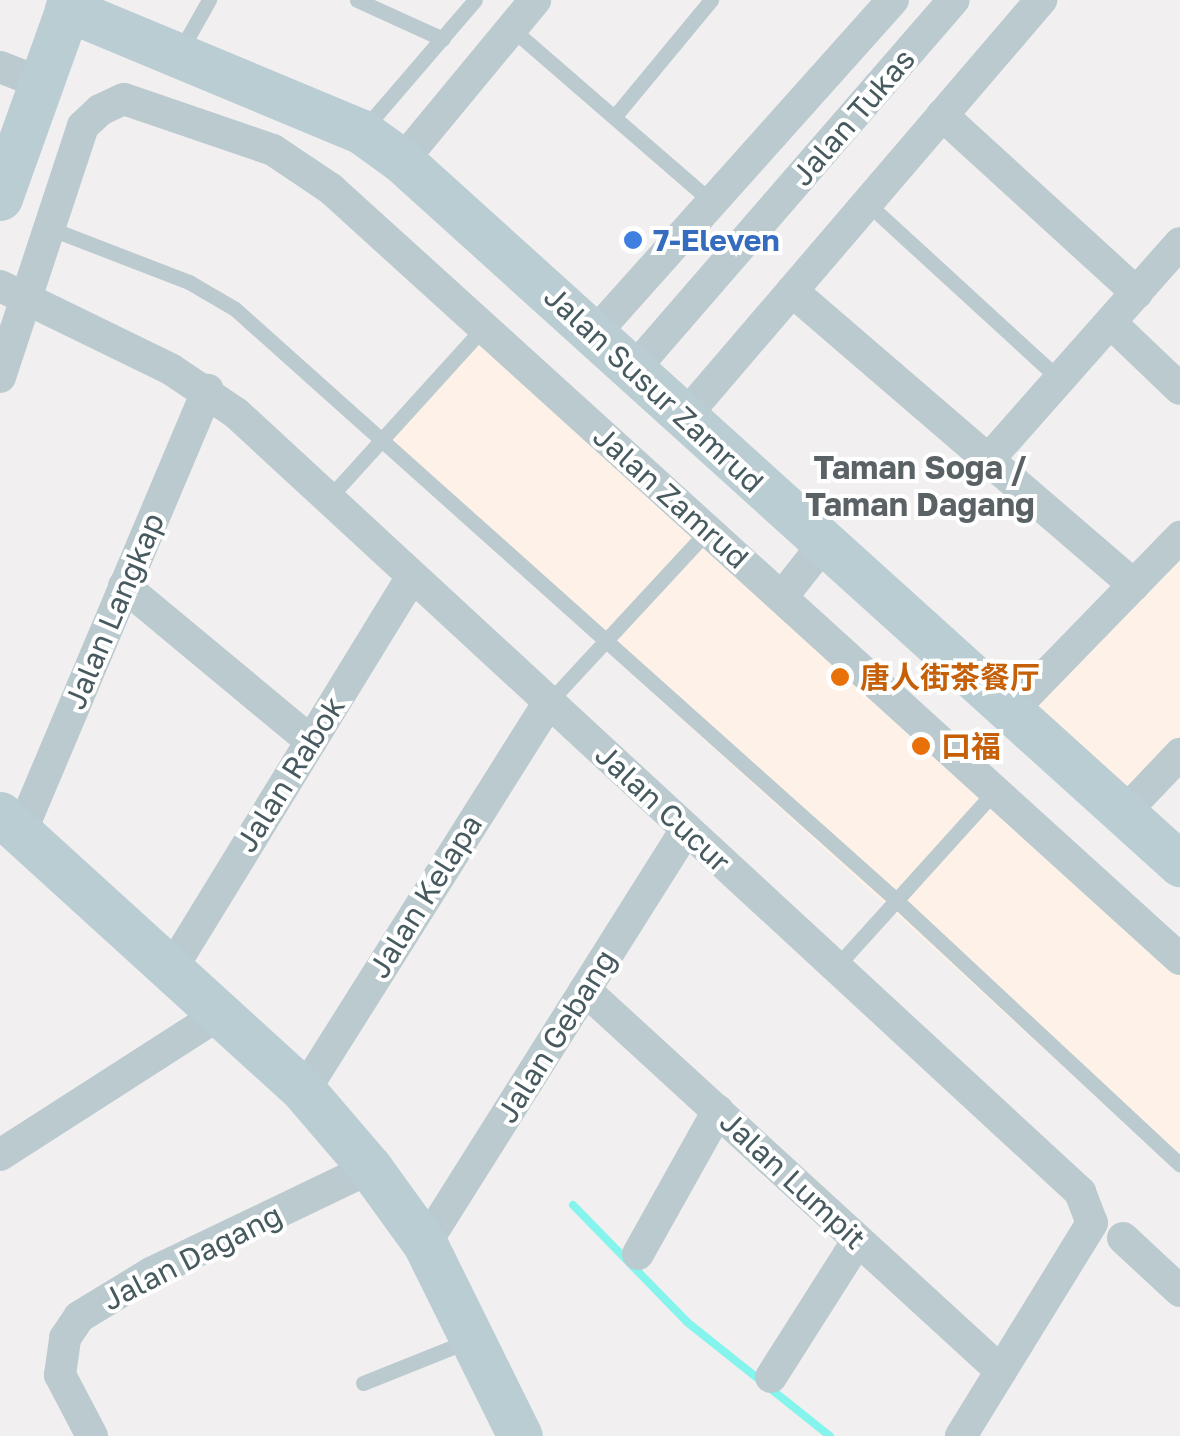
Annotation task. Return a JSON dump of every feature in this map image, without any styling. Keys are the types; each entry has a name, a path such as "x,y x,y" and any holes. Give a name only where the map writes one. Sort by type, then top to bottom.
{"street":[{"path":"402,161 535,0"},
{"path":"595,333 716,205 893,0"},
{"name":"Jalan Tukas","path":"634,369 954,0"},
{"path":"685,416 1041,0"},
{"name":"Jalan Susur Zamrud","path":"69,4 362,132 402,161 823,545 1178,858"},
{"path":"0,198 21,75 69,4"},
{"name":"Jalan Zamrud","path":"49,228 84,126 124,99 273,150 307,169 1180,959"},
{"path":"942,115 1137,293"},
{"path":"1,371 13,293 49,228"},
{"path":"989,459 1180,242"},
{"path":"792,291 1134,584"},
{"name":"Jalan Cucur","path":"13,293 208,390 1080,1192 1092,1223 961,1436"},
{"path":"1112,323 1180,389"},
{"name":"Jalan Langkap","path":"10,823 124,586 208,390"},
{"path":"1011,711 1180,537"},
{"path":"782,597 823,545"},
{"name":"Jalan Rabok","path":"169,972 412,576"},
{"path":"124,586 311,741"},
{"name":"Jalan Kelapa","path":"304,1092 549,702"},
{"path":"1124,814 1180,754"},
{"path":"10,823 304,1092 370,1168 424,1244 520,1436"},
{"name":"Jalan Gebang","path":"424,1244 686,829"},
{"name":"Jalan Lumpit","path":"585,990 1001,1371"},
{"path":"0,1155 218,1015"},
{"path":"638,1254 718,1111"},
{"name":"Jalan Dagang","path":"92,1436 60,1375 65,1338 79,1317 151,1273 370,1168"},
{"path":"1122,1238 1180,1290"},
{"path":"772,1378 858,1240"}],"lane":[{"path":"179,53 209,0"},
{"path":"357,0 443,39"},
{"path":"362,132 475,0"},
{"path":"615,116 710,0"},
{"path":"512,29 716,205"},
{"path":"867,204 1059,379"},
{"path":"49,228 190,282 234,309 896,900 1180,1166"},
{"path":"328,499 482,329"},
{"path":"549,702 708,530"},
{"path":"836,967 994,792"},
{"path":"363,1382 472,1340"}],"shaded area":[{"path":"485,319 1180,947 1180,1173 374,439"},
{"path":"1180,524 1180,767 1141,809 1014,694"}],"waterway":[{"path":"573,1205 687,1322 830,1436"}],"place":[{"name":"7-Eleven","path":"633,240"},
{"name":"唐人街茶餐厅","path":"840,677"},
{"name":"口福","path":"921,746"}],"district":[{"name":"Taman Soga / Taman Dagang","path":"920,486"}]}
